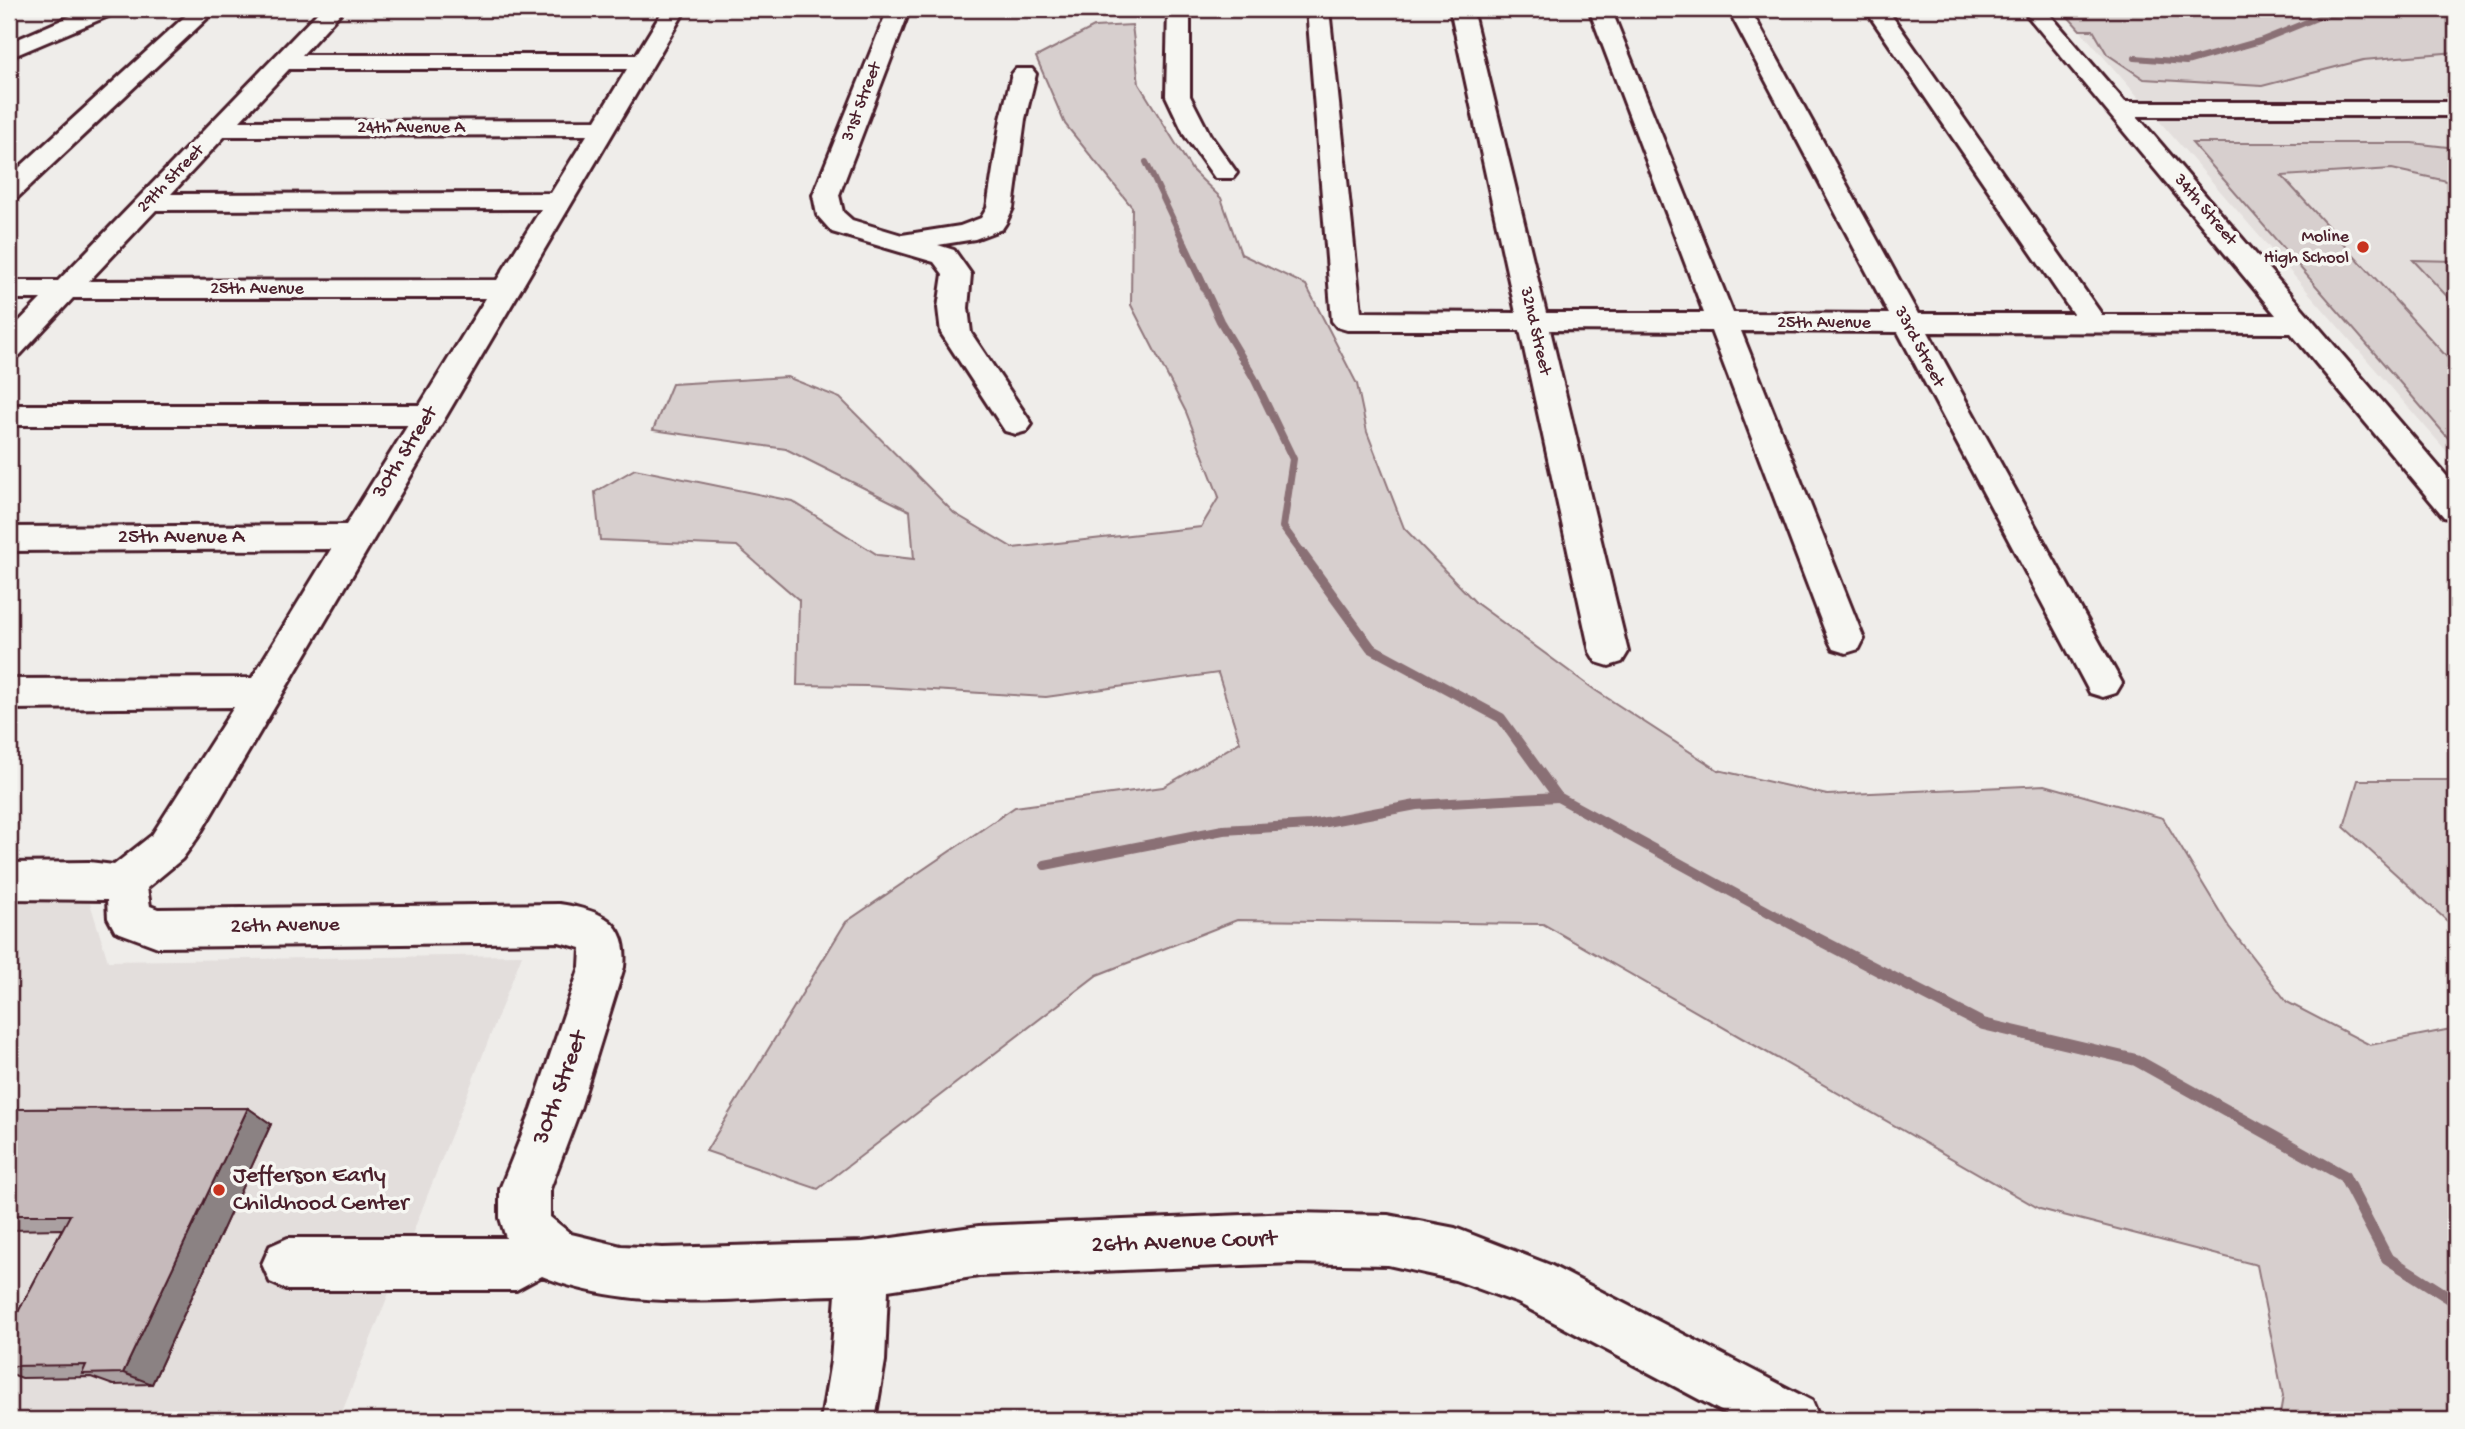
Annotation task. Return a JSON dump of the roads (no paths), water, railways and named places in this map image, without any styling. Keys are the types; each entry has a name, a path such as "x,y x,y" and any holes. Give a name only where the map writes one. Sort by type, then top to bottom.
{"street":[{"path":"9,51 105,9"},
{"path":"9,191 206,9"},
{"name":"29th Street","path":"9,349 333,9"},
{"name":"30th Street","path":"121,884 167,847 183,825 260,692 675,9"},
{"name":"31st Street","path":"899,9 826,195 830,215 842,226 905,243"},
{"path":"1179,9 1178,96 1198,136 1224,173"},
{"name":"25th Avenue","path":"1318,9 1347,321 2301,324"},
{"name":"32nd Street","path":"1461,9 1609,652"},
{"path":"1600,9 1846,639"},
{"name":"33rd Street","path":"1739,9 1906,323 2103,683"},
{"path":"1877,9 2095,325"},
{"name":"34th Street","path":"2033,9 2456,509"},
{"path":"282,62 642,62"},
{"path":"905,243 965,233 992,223 1000,208 1013,119 1024,74"},
{"path":"2120,110 2456,109"},
{"name":"24th Avenue A","path":"219,129 602,127"},
{"path":"149,202 558,201"},
{"path":"905,243 944,256 957,274 953,308 956,333 1016,424"},
{"name":"25th Avenue","path":"9,290 56,298 499,299"},
{"name":"25th Avenue","path":"9,307 56,298"},
{"path":"9,415 430,415"},
{"name":"25th Avenue A","path":"9,539 354,537"},
{"path":"9,694 260,692"},
{"path":"9,881 99,880 121,884"},
{"name":"26th Avenue","path":"121,884 127,891 130,918 158,928 559,923 591,930"},
{"name":"30th Street","path":"541,1246 529,1232 525,1218 525,1189 556,1109 602,967 605,950 599,935 591,930"},
{"name":"26th Avenue Court","path":"541,1246 558,1257 621,1272 663,1274 863,1268 979,1251 1265,1240 1388,1240 1424,1246 1532,1283 1793,1420"},
{"path":"288,1264 516,1264 541,1246"},
{"path":"848,1420 858,1361 863,1268"}],"waterway":[{"path":"2135,58 2186,62 2260,41 2324,15 2436,9"},
{"path":"1146,162 1185,245"},
{"path":"1184,244 1220,321 1254,378 1293,459 1283,527 1302,553"},
{"path":"1301,552 1371,648 1501,718 1558,797"},
{"path":"1045,865 1223,830 1310,825 1416,805 1558,797"},
{"path":"1558,797 1822,941"},
{"path":"1818,939 1983,1024 2136,1060 2344,1176 2387,1258 2456,1302"}],"place":[{"name":"Moline High School","path":"2363,247"},
{"name":"Jefferson Early Childhood Center","path":"219,1190"}]}
